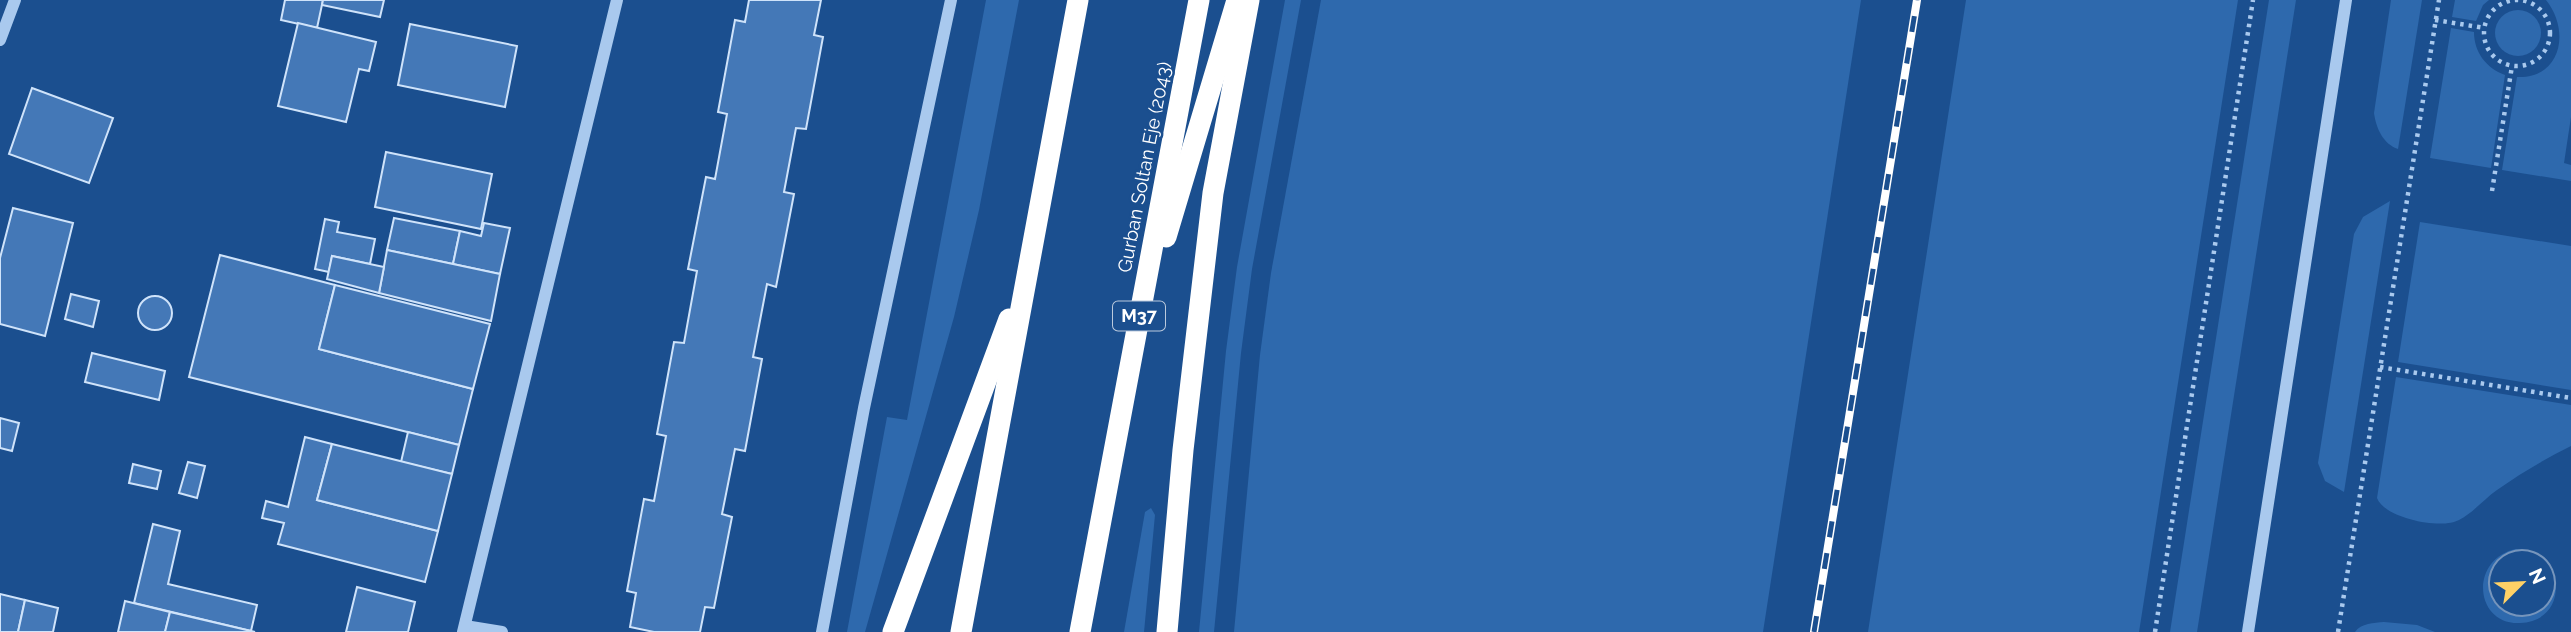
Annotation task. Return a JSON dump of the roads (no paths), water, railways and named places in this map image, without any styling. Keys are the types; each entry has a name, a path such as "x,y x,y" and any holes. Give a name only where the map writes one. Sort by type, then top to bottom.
{"highway":[{"path":"961,632 1078,0"},
{"name":"Gurban Soltan Eje (2043)","path":"1080,632 1199,0"},
{"path":"1133,346 1237,0"},
{"path":"1167,632 1213,193 1249,0"},
{"path":"893,632 1029,264"}],"street":[{"path":"0,40 15,0"},
{"path":"502,632 464,629 617,0"},
{"path":"822,632 864,408 948,0"},
{"path":"2248,632 2346,0"}],"railway":[{"path":"1814,632 1917,0"}]}
